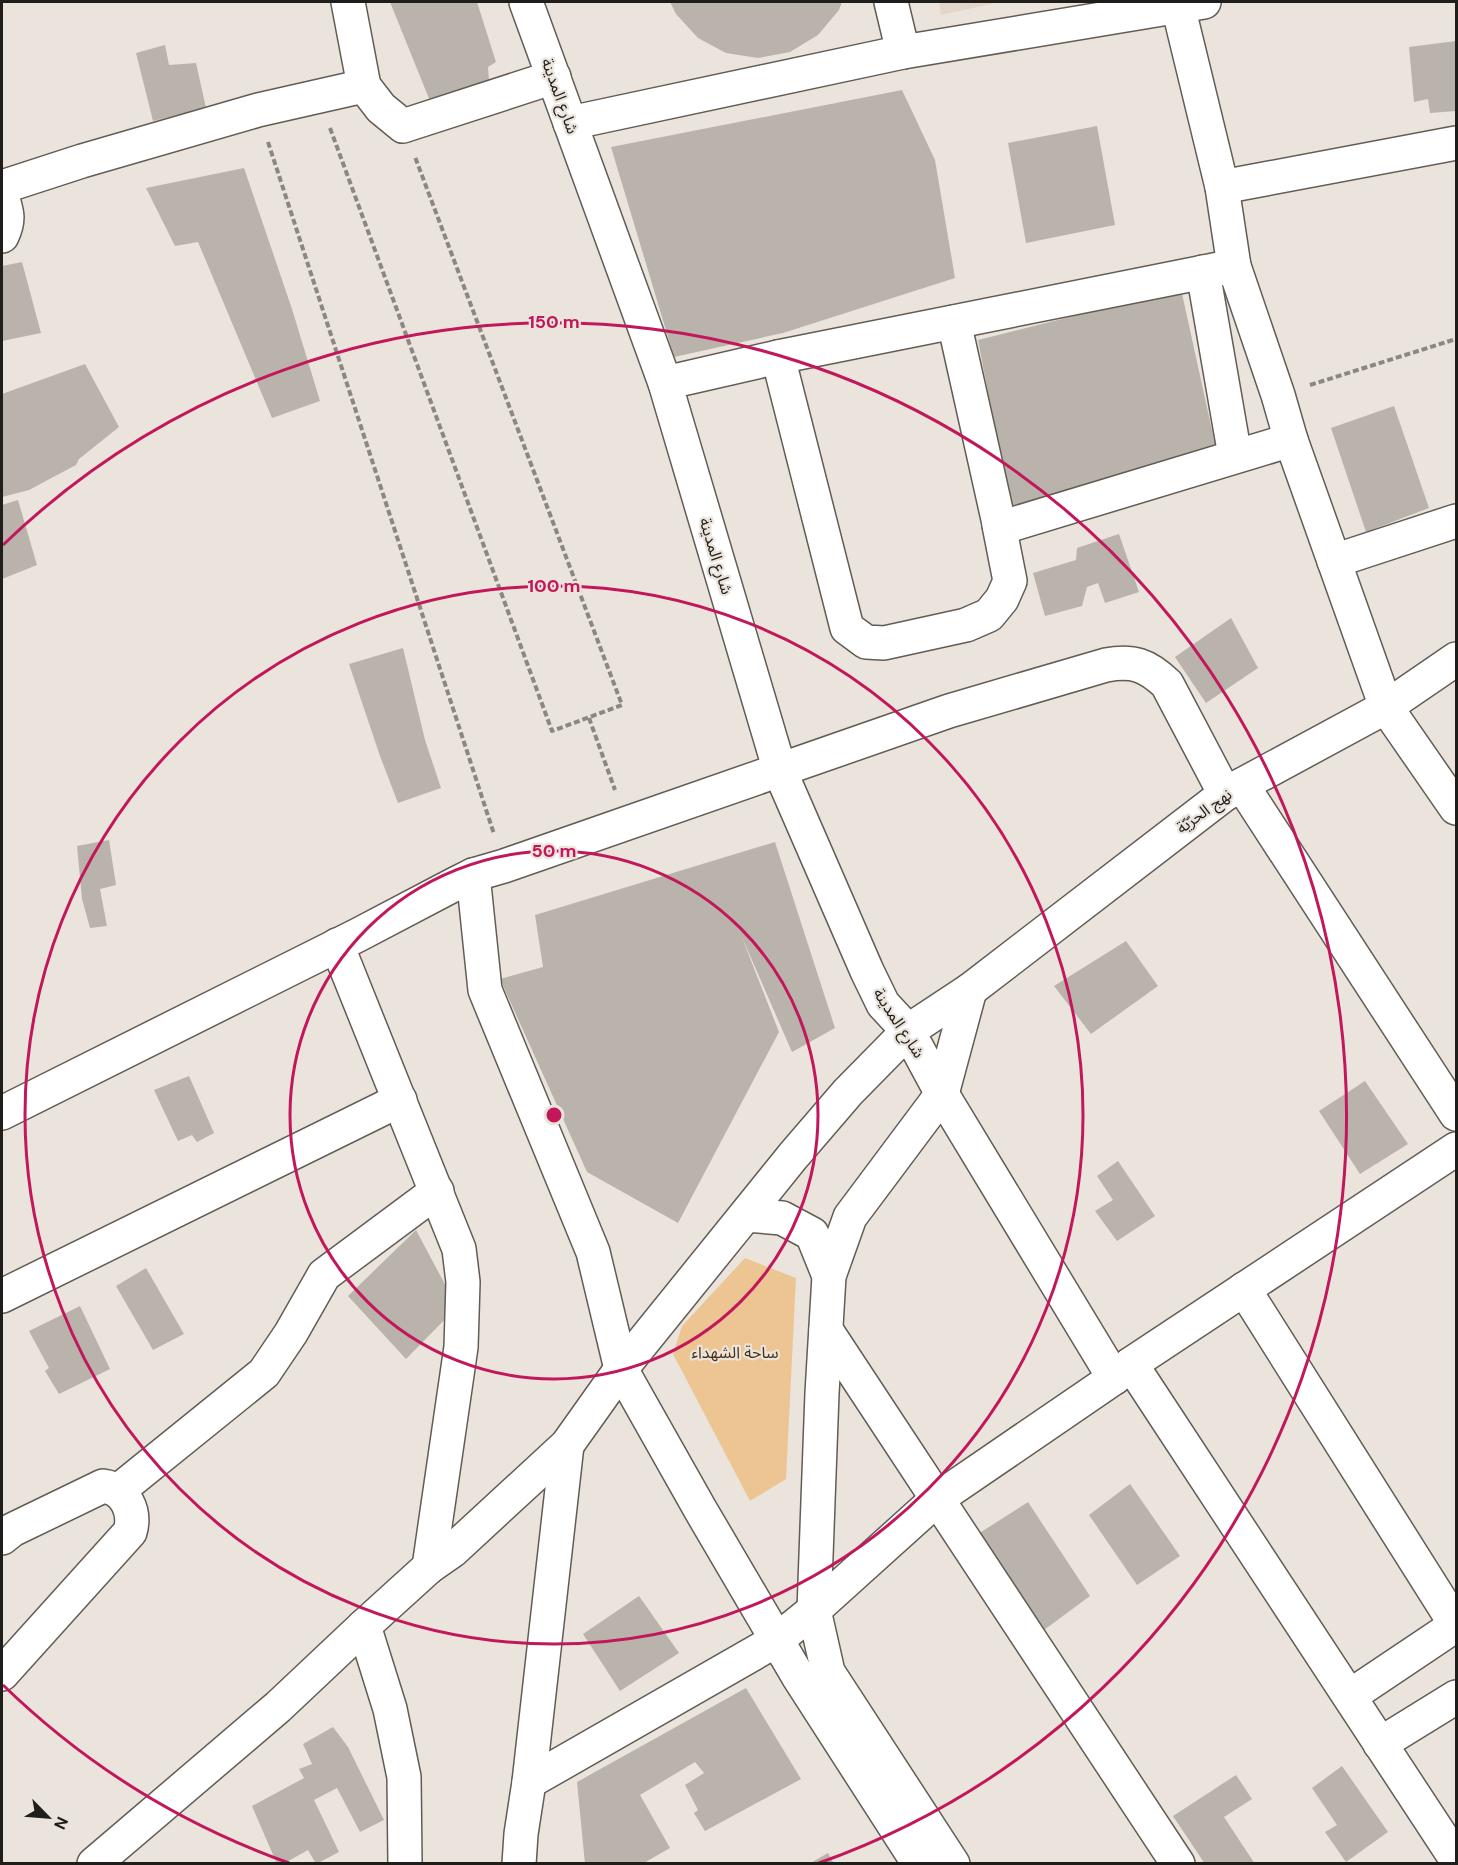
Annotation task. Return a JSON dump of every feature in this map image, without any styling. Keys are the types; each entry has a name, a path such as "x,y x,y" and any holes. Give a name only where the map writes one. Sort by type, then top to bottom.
{"street":[{"path":"348,2 364,86 381,108 403,126 554,77"},
{"name":"شارع المدينة","path":"526,2 665,383 780,771 867,971 884,1004 908,1031 942,1094 1123,1371 1350,1696 1456,1860"},
{"path":"891,2 903,52"},
{"path":"570,123 903,52 1186,3 1222,187 1218,269 1235,456"},
{"path":"2,236 7,226 5,189 82,161 258,110 364,86"},
{"path":"1222,187 1456,143"},
{"path":"665,383 778,357 1218,269"},
{"path":"1218,269 1278,395 1291,440 1386,707 1456,808"},
{"path":"778,357 847,628 866,642 884,643 966,625 989,615 1002,599 1010,581 954,322"},
{"path":"999,525 1000,528 1291,440"},
{"path":"1334,561 1456,520"},
{"name":"نهج الحرّيّة","path":"94,1863 278,1707 364,1626 567,1445 621,1369 746,1215 848,1092 908,1031 970,990 1233,790 1386,707 1456,659"},
{"path":"2,1113 465,879 950,711 1106,665 1124,662 1137,664 1155,673 1167,684 1233,790 1456,1114"},
{"path":"465,879 485,990 592,1252 621,1369 798,1676 919,1863"},
{"path":"347,940 400,1100 459,1248 463,1282 461,1347 440,1559"},
{"path":"953,1863 828,1672 814,1610 829,1276 850,1217 942,1094 970,990"},
{"path":"2,1296 400,1100"},
{"path":"529,1782 777,1640 814,1610 937,1499 1244,1289 1456,1149"},
{"path":"118,1491 264,1373 291,1333 324,1275 436,1191"},
{"path":"746,1215 782,1218 812,1234 829,1276"},
{"path":"1244,1289 1456,1625 1350,1696"},
{"path":"826,1330 1178,1863"},
{"path":"539,1863 520,1849 567,1445"},
{"path":"2,1538 12,1530 104,1486 118,1491 128,1503 133,1520 130,1532 2,1674"},
{"path":"364,1626 390,1709 404,1777 405,1863"},
{"path":"1380,1744 1456,1697"}],"path":[{"path":"318,97 552,731 622,705 403,126"},
{"path":"258,110 504,866"},
{"path":"1278,395 1456,339"},
{"path":"589,718 628,823"}],"shaded area":[{"path":"939,2 1000,2 941,15"}],"green space":[{"name":"ساحة الشهداء","path":"745,1258 796,1278 786,1479 750,1501 673,1354 682,1326"}],"building":[{"path":"390,2 477,2 496,62 488,67 489,80 483,94 434,111"},
{"path":"670,2 842,2 839,10 818,35 790,52 758,58 726,53 698,38 676,14"},
{"path":"1456,41 1456,111 1430,113 1428,99 1414,102 1409,47"},
{"path":"165,45 169,65 196,63 206,108 153,121 136,53"},
{"path":"902,90 935,160 955,278 783,333 674,357 611,147"},
{"path":"1097,126 1115,225 1026,243 1008,143"},
{"path":"244,168 292,309 320,401 272,418 198,242 175,246 146,188"},
{"path":"22,262 41,333 2,341 2,266"},
{"path":"1181,289 1217,453 1010,508 978,340"},
{"path":"85,364 119,427 79,459 76,465 29,490 2,497 2,394"},
{"path":"1394,406 1429,508 1366,532 1331,428"},
{"path":"18,500 37,565 2,579 2,505"},
{"path":"1119,534 1139,592 1105,603 1098,583 1087,587 1082,606 1045,616 1033,573 1076,560 1077,548"},
{"path":"1231,618 1258,668 1206,703 1175,657"},
{"path":"403,648 425,740 441,788 398,803 349,664"},
{"path":"109,840 116,885 100,889 107,926 90,928 82,899 77,846"},
{"path":"775,842 835,1028 792,1052 741,935 779,1032 678,1223 587,1172 500,979 543,967 535,915"},
{"path":"1126,941 1158,986 1091,1034 1054,986"},
{"path":"189,1076 214,1133 197,1142 192,1135 178,1141 154,1090"},
{"path":"1365,1081 1408,1144 1360,1174 1319,1111"},
{"path":"1118,1161 1155,1216 1117,1241 1095,1211 1113,1200 1097,1176"},
{"path":"416,1230 457,1307 406,1359 348,1296"},
{"path":"146,1268 184,1334 153,1350 116,1286"},
{"path":"80,1306 110,1369 59,1394 45,1371 49,1368 29,1331"},
{"path":"1130,1484 1180,1556 1137,1585 1089,1515"},
{"path":"1028,1502 1090,1596 1044,1630 978,1534"},
{"path":"639,1596 679,1653 620,1691 583,1634"},
{"path":"746,1688 801,1779 705,1831 694,1813 698,1810 685,1785 704,1773 695,1762 640,1795 670,1848 642,1864 585,1864 577,1782"},
{"path":"333,1727 348,1747 384,1820 360,1832 337,1788 314,1800 339,1852 316,1864 308,1850 283,1864 277,1864 252,1806 304,1778 299,1769 312,1764 303,1744"},
{"path":"1342,1766 1388,1832 1346,1862 1325,1832 1337,1825 1312,1788"},
{"path":"1236,1775 1252,1799 1224,1817 1255,1864 1205,1864 1173,1816"},
{"path":"828,1853 834,1864 809,1864"}]}
